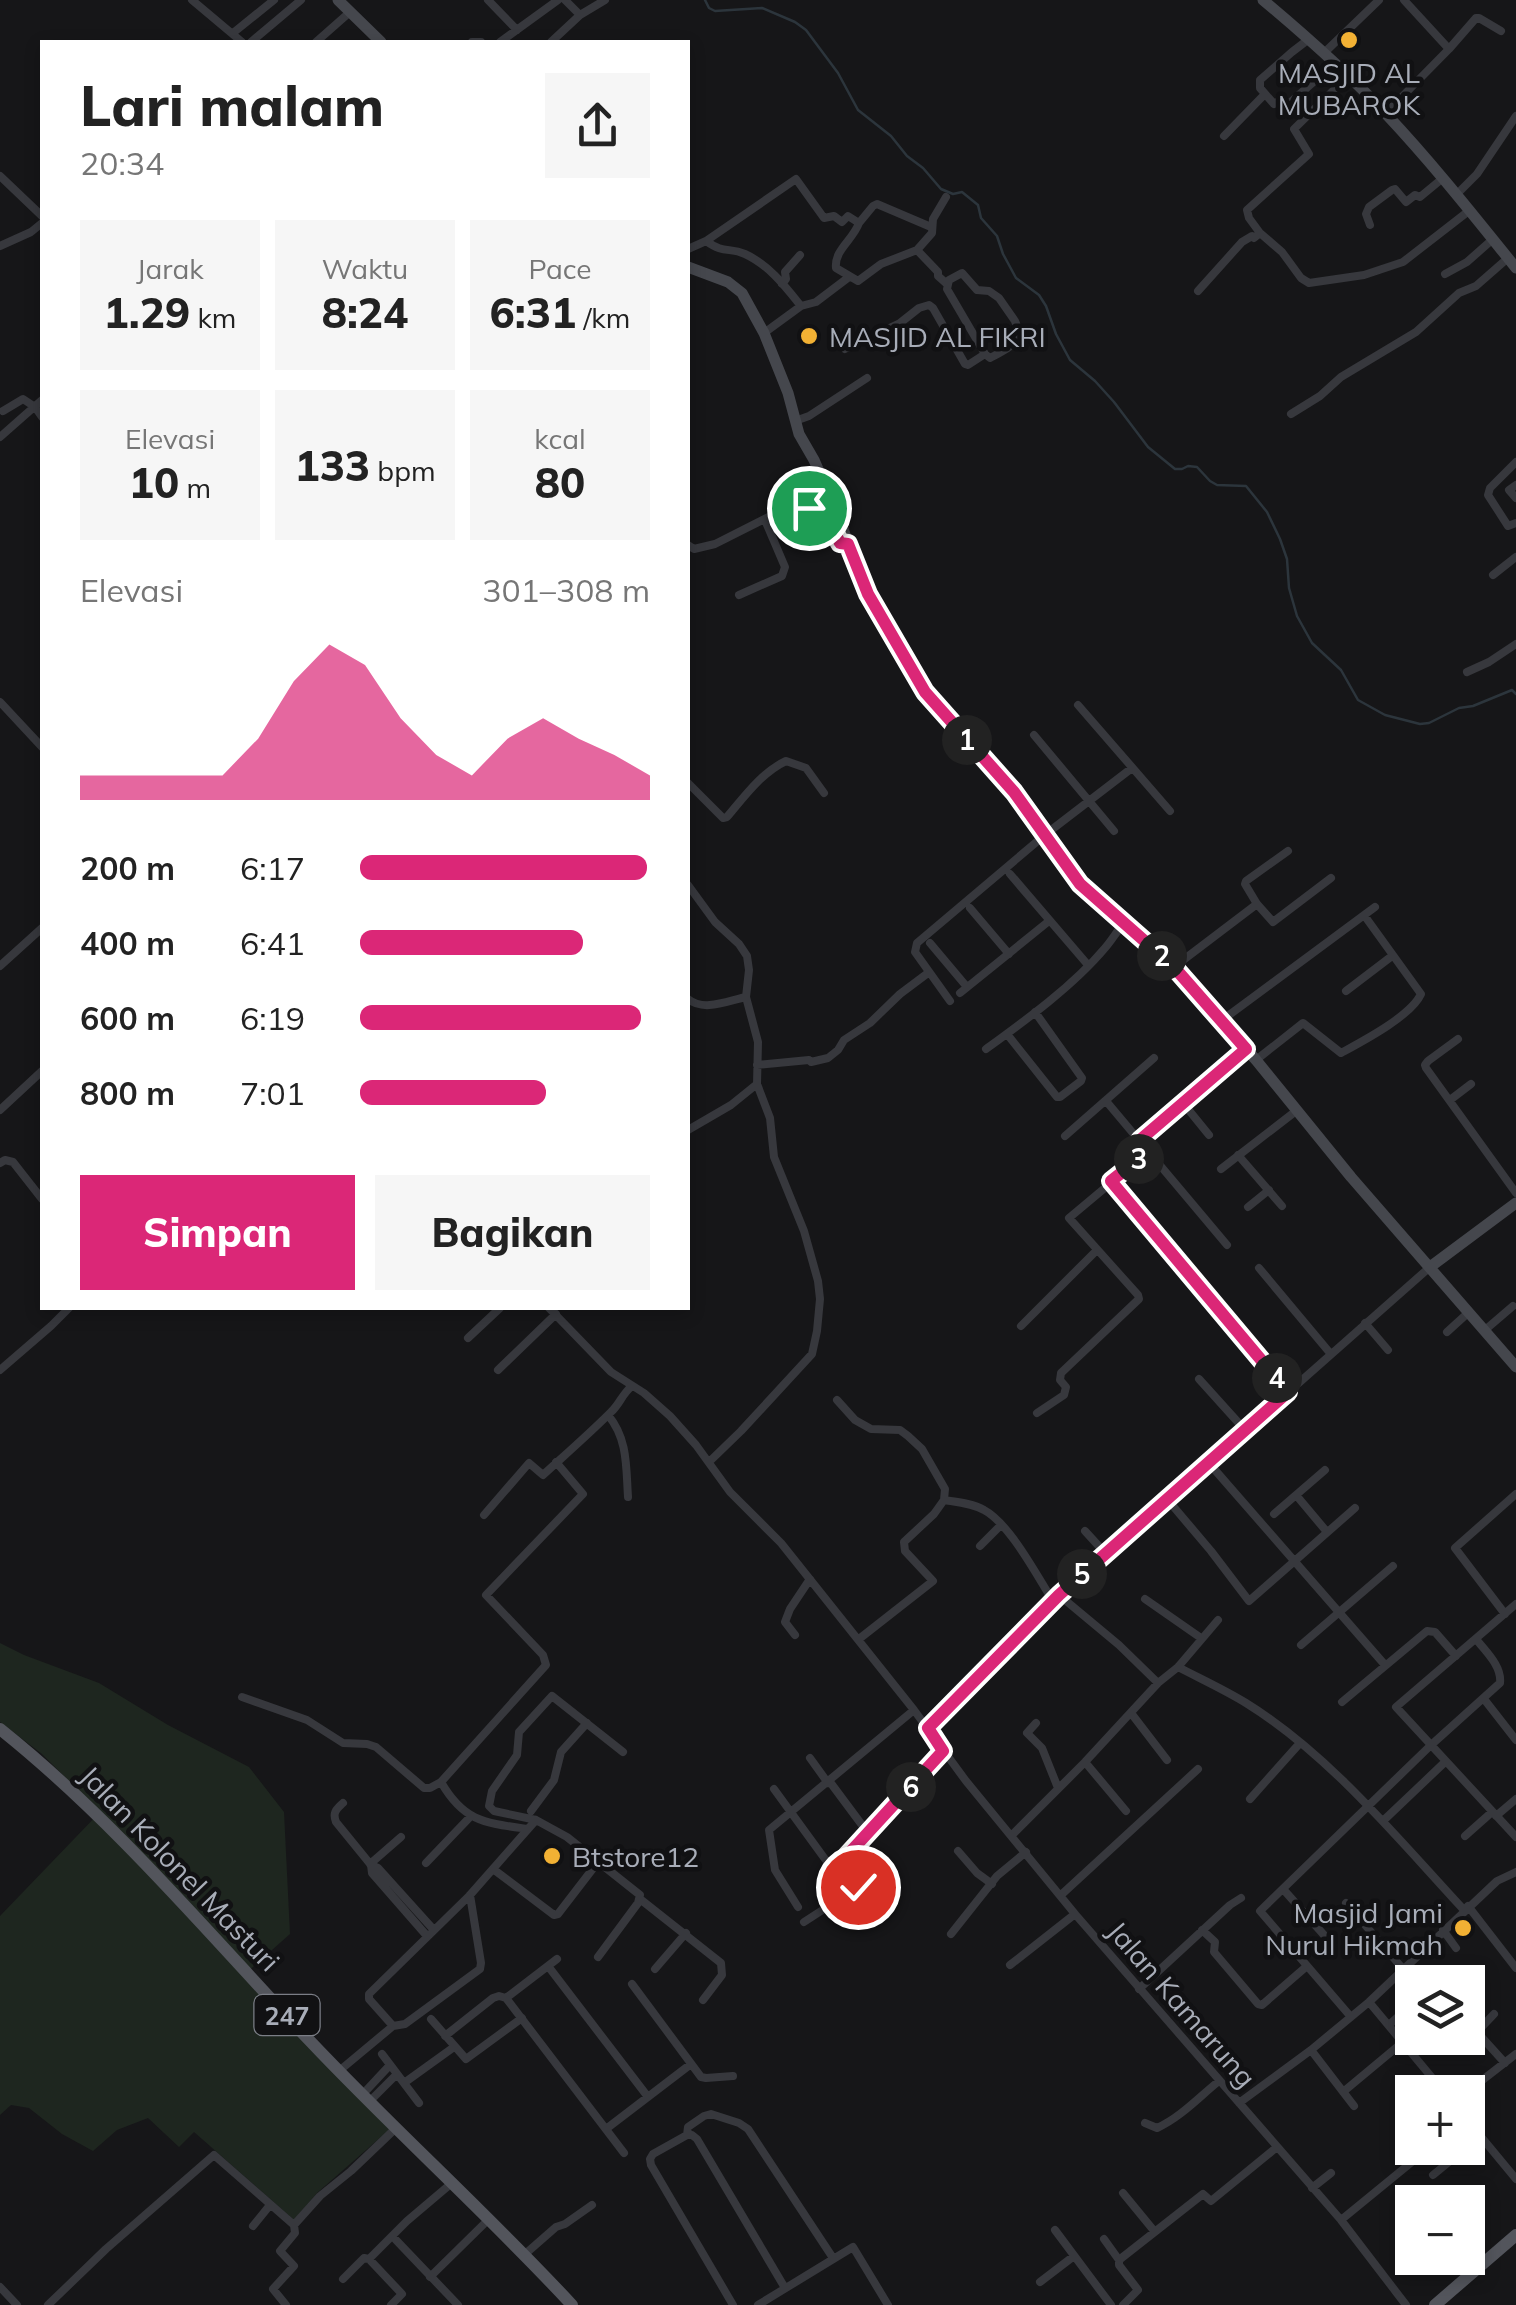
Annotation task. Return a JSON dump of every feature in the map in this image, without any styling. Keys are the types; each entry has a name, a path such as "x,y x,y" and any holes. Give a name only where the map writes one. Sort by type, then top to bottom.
{"main road":[{"name":"Jalan Kolonel Masturi","path":"0,1729 38,1759 195,1915 339,2071 572,2305"},
{"path":"1435,2305 1516,2235"}],"street":[{"path":"192,0 240,40"},
{"path":"203,8 212,0"},
{"path":"232,33 274,0"},
{"path":"253,40 301,0"},
{"path":"338,0 379,40"},
{"path":"503,40 561,0 580,15"},
{"path":"553,40 580,15 605,0"},
{"path":"1263,0 1310,39 1386,113 1512,263 1459,293 1416,332 1341,377 1291,414"},
{"path":"1310,39 1260,80 1264,95 1274,104 1279,101 1285,107 1318,78 1328,56 1379,0"},
{"path":"1404,0 1450,49"},
{"path":"490,1 517,30"},
{"path":"318,40 350,12"},
{"path":"1386,113 1478,17 1501,31"},
{"path":"1348,76 1294,129 1309,154 1247,210 1260,233 1282,252 1301,278 1310,282 1364,275 1403,262 1470,210"},
{"path":"1224,136 1264,95"},
{"path":"1457,194 1477,174 1516,116"},
{"path":"0,176 40,218"},
{"path":"1370,225 1366,214 1369,207 1392,190 1406,202 1415,195 1420,197 1443,178"},
{"path":"690,248 706,242 795,179 824,218 832,216 842,222 848,216 858,223"},
{"path":"931,227 877,204 858,223 855,234 840,251 836,268 858,281 882,264 917,250 932,233 931,227 946,197"},
{"path":"0,246 31,232 40,222"},
{"path":"1198,291 1242,242 1260,233"},
{"path":"1445,274 1494,240"},
{"path":"706,242 720,250 744,254 767,267 801,306"},
{"path":"917,250 947,284 985,354 990,358 1018,340 1015,322 999,298 976,290 962,273 947,284"},
{"path":"782,284 785,272 800,255"},
{"path":"690,269 735,286 742,293 764,333 795,421 864,587 925,692 1014,792 1080,884 1174,967 1516,1367"},
{"path":"764,333 849,277"},
{"path":"845,349 900,323 929,304 962,362 968,365 985,354"},
{"path":"795,421 867,378"},
{"path":"3,411 20,398 39,404"},
{"path":"0,437 39,404"},
{"path":"1516,462 1488,492 1508,526 1516,523"},
{"path":"1516,484 1510,490 1516,498"},
{"path":"690,546 702,549 767,524 807,504 814,494 819,495 840,543 848,544"},
{"path":"739,594 785,572 767,524"},
{"path":"1492,574 1516,557"},
{"path":"1468,672 1516,644"},
{"path":"0,702 40,745"},
{"path":"1078,704 1170,812"},
{"path":"1034,735 1114,831"},
{"path":"690,785 723,818 775,766 786,761 806,768 824,794"},
{"path":"950,1001 915,952 917,943 1046,834 1132,768"},
{"path":"1288,851 1246,881 1246,888 1273,922 1331,878"},
{"path":"1010,874 1088,965"},
{"path":"690,888 747,956 746,998 756,1031 757,1084 770,1118 774,1158 818,1281 819,1316 815,1346 808,1359 708,1462"},
{"path":"1174,967 1257,904"},
{"path":"1221,1021 1375,907"},
{"path":"970,908 1009,954"},
{"path":"1256,1060 1303,1023 1341,1053 1417,1002 1421,994 1364,915"},
{"path":"930,943 963,990 1049,921"},
{"path":"986,1049 1035,1012 1107,946 1114,933 1127,926"},
{"path":"0,966 40,930"},
{"path":"1346,991 1392,956"},
{"path":"757,1065 828,1058 844,1040 928,973"},
{"path":"690,1000 703,1006 746,998"},
{"path":"1007,1034 1057,1097 1071,1089 1082,1078 1035,1012"},
{"path":"1458,1039 1425,1064 1516,1193"},
{"path":"1140,1140 1246,1049"},
{"path":"1065,1136 1154,1058"},
{"path":"0,1110 40,1073"},
{"path":"690,1129 731,1106 757,1084"},
{"path":"1450,1100 1471,1084"},
{"path":"1106,1100 1227,1246"},
{"path":"1183,1103 1209,1135"},
{"path":"1221,1169 1296,1110"},
{"path":"1038,1413 1064,1395 1066,1387 1060,1380 1061,1373 1139,1299 1069,1216 1149,1151"},
{"path":"1238,1154 1282,1206"},
{"path":"0,1163 14,1162 40,1196"},
{"path":"1111,1181 1288,1392"},
{"path":"1248,1207 1269,1190"},
{"path":"928,1728 1056,1598 1330,1353 1430,1267 1516,1203"},
{"path":"1021,1326 1097,1250"},
{"path":"1259,1268 1330,1353"},
{"path":"1485,1330 1513,1306"},
{"path":"0,1370 67,1310"},
{"path":"468,1338 498,1310"},
{"path":"498,1370 552,1311"},
{"name":"Jalan Kamarung","path":"552,1311 611,1372 670,1416 723,1484 781,1543 1075,1914 1340,2220 1406,2305"},
{"path":"1447,1332 1469,1312"},
{"path":"1365,1323 1388,1350"},
{"path":"1199,1379 1245,1430"},
{"path":"484,1515 528,1462 543,1474 608,1416 632,1386"},
{"path":"838,1400 855,1420 870,1429 900,1430 908,1436 922,1449 946,1489 934,1514 904,1542 905,1551 933,1581 859,1639"},
{"path":"608,1416 626,1451 628,1497"},
{"path":"242,1698 306,1720 343,1744 376,1747 424,1788 440,1782 546,1665 543,1655 486,1595 584,1493 556,1462"},
{"path":"1208,1462 1385,1665"},
{"path":"1274,1514 1325,1470"},
{"path":"1505,1614 1455,1548 1516,1494"},
{"path":"1296,1495 1327,1532"},
{"path":"1168,1499 1248,1601 1355,1508"},
{"path":"944,1500 980,1508 1002,1525 1056,1598 1120,1645 1158,1683"},
{"path":"980,1546 1002,1525"},
{"path":"1085,1531 1106,1554"},
{"path":"1301,1645 1393,1566"},
{"path":"795,1635 785,1622 810,1579"},
{"path":"1145,1599 1201,1638"},
{"path":"1516,1604 1396,1706 1516,1838"},
{"path":"1012,1835 1178,1667 1218,1620"},
{"path":"1342,1702 1427,1631 1435,1632 1456,1656"},
{"path":"1351,2017 1260,1911 1502,1678 1476,1639"},
{"path":"1178,1667 1246,1704 1300,1743 1384,1820 1516,1968"},
{"path":"623,1752 552,1696 519,1732 517,1756 492,1792 489,1804 494,1811 536,1820 567,1838 721,1963 722,1975 703,2000"},
{"path":"1484,1699 1516,1740"},
{"path":"798,1907 775,1870 770,1829 914,1710"},
{"path":"1131,1714 1168,1760"},
{"path":"531,1811 554,1780 561,1752 587,1723"},
{"path":"1036,1724 1028,1733 1042,1748 1058,1788"},
{"path":"1250,1799 1300,1743"},
{"path":"804,1922 858,1887 842,1861 943,1751"},
{"path":"810,1758 862,1824"},
{"path":"1086,1762 1126,1811"},
{"path":"1384,1820 1445,1762"},
{"path":"1061,1895 1198,1769"},
{"path":"440,1782 448,1796 470,1817 528,1829"},
{"path":"774,1789 841,1881"},
{"path":"1464,1836 1516,1799"},
{"path":"343,1803 335,1810 336,1822 372,1872 430,1932"},
{"path":"426,1863 470,1817"},
{"path":"394,2026 369,1999 369,1994 470,1895 536,1820"},
{"path":"370,1865 401,1837"},
{"path":"958,1852 992,1884"},
{"path":"951,1934 997,1876 1026,1852"},
{"path":"493,1869 554,1915 598,1862"},
{"path":"1409,1965 1497,1881 1516,1872"},
{"path":"1283,1888 1324,1935"},
{"path":"339,2071 394,2026 405,2024 480,1969 470,1895"},
{"path":"1139,1989 1240,1898"},
{"path":"598,1957 640,1899"},
{"path":"1346,1903 1400,1965"},
{"path":"456,1908 472,1908"},
{"path":"1010,1965 1075,1914"},
{"path":"1202,1930 1216,1942 1214,1952 1221,1962 1258,2004 1307,1966"},
{"path":"1443,1930 1456,1948"},
{"path":"656,1968 686,1933"},
{"path":"506,1998 558,1959"},
{"path":"548,1966 648,2097"},
{"path":"1239,2102 1311,2050 1395,1978"},
{"path":"632,1984 703,2078 733,2076"},
{"path":"445,2036 493,1998 506,1998 624,2153"},
{"path":"1369,2002 1395,2033"},
{"path":"1485,2024 1494,2014"},
{"path":"432,2019 463,2057 470,2057 522,2018"},
{"path":"1389,2025 1395,2020"},
{"path":"1485,2041 1505,2063"},
{"path":"404,2084 454,2047"},
{"path":"1343,2092 1395,2048"},
{"path":"1311,2050 1354,2106"},
{"path":"382,2054 418,2103"},
{"path":"1485,2078 1516,2054"},
{"path":"1413,2055 1430,2075"},
{"path":"366,2098 390,2064"},
{"path":"606,2129 691,2064"},
{"path":"366,2098 396,2074"},
{"path":"1145,2123 1157,2128 1180,2116 1220,2080"},
{"path":"686,2135 688,2126 712,2114 748,2129 833,2258"},
{"path":"294,2225 320,2196 396,2128"},
{"path":"733,2305 650,2159 686,2135 696,2139 785,2288"},
{"path":"1485,2142 1516,2180"},
{"path":"1119,2260 1202,2194 1212,2201 1277,2147"},
{"path":"48,2305 214,2155 294,2225 295,2233 280,2251 294,2266 273,2289 286,2305"},
{"path":"1340,2220 1408,2165"},
{"path":"1433,2175 1445,2165"},
{"path":"1312,2188 1331,2173"},
{"path":"369,2259 452,2182"},
{"path":"1123,2193 1155,2232"},
{"path":"524,2255 556,2226 566,2224 592,2204"},
{"path":"253,2226 270,2205"},
{"path":"430,2277 490,2221"},
{"path":"1055,2230 1111,2305"},
{"path":"1104,2239 1138,2290 1124,2305"},
{"path":"396,2240 458,2305"},
{"path":"758,2305 852,2247 888,2305"},
{"path":"1040,2282 1074,2256"},
{"path":"343,2279 364,2258 369,2259 402,2294 391,2305"},
{"path":"0,2287 18,2305"}],"shaded area":[{"path":"0,1643 99,1683 249,1767 284,1812 290,1934 244,1975 390,2129 317,2193 294,2220 194,2132 179,2147 148,2118 117,2130 93,2151 62,2134 29,2108 11,2105 0,2115 0,1916 100,1812 42,1754 0,1722"}],"waterway":[{"path":"705,0 715,11 762,8 806,30 838,73 858,110 891,136 941,189 953,194 962,192 978,205 981,218 997,236 1016,278 1039,295 1046,306 1070,360 1114,402 1148,447 1175,469 1197,467 1217,485 1246,486 1267,512 1280,539 1297,616 1312,643 1341,670 1358,700 1385,715 1420,724 1512,690 1516,694"}],"place":[{"name":"MASJID AL MUBAROK","path":"1349,40"},
{"name":"MASJID AL FIKRI","path":"809,336"},
{"name":"Btstore12","path":"552,1856"},
{"name":"Masjid Jami Nurul Hikmah","path":"1463,1928"}],"route":[{"path":"809,508 822,507 840,543 848,544 868,594 925,692 1014,792 1080,884 1174,967 1246,1049 1140,1140 1149,1151 1111,1181 1288,1392 1059,1595 928,1728 943,1751 842,1861 858,1887"}]}
